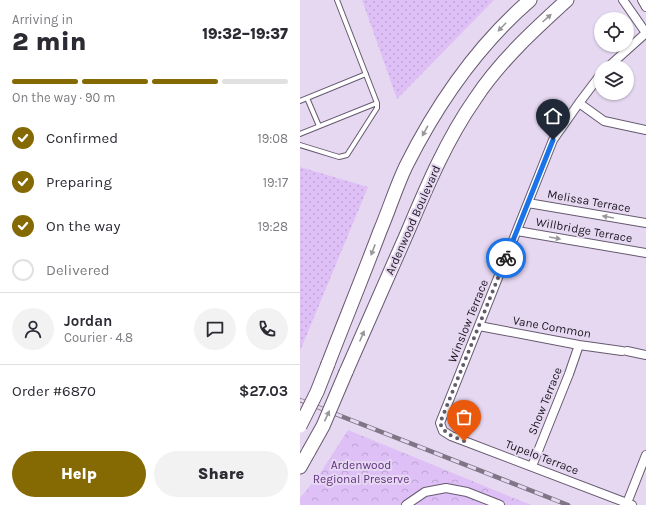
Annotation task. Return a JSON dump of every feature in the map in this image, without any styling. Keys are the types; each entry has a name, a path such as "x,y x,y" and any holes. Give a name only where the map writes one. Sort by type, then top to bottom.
{"main road":[{"name":"Ardenwood Boulevard","path":"300,426 317,392 405,168 426,128 451,88 481,49 530,0"},
{"name":"Ardenwood Boulevard","path":"300,467 323,426 430,179 452,135 475,99 502,64 535,29 568,0"}],"street":[{"path":"616,60 646,33 623,0"},
{"path":"642,0 646,7"},
{"name":"Winslow Terrace","path":"443,431 440,423 553,140 594,83"},
{"path":"579,103 604,121 646,130"},
{"name":"Melissa Terrace","path":"528,203 646,223"},
{"name":"Willbridge Terrace","path":"517,231 646,253"},
{"name":"Vane Common","path":"479,326 579,345 646,355"},
{"name":"Show Terrace","path":"532,466 579,345"},
{"name":"Tupelo Terrace","path":"443,431 451,436 630,504"},
{"path":"630,504 646,455"},
{"path":"406,505 425,492 446,488 467,492 500,505"}],"lane":[{"path":"300,145 339,156 347,155 374,114 377,103 337,0"},
{"path":"300,101 366,74"},
{"path":"307,98 319,126"},
{"path":"300,134 377,103"}],"green space":[{"path":"362,0 494,0 397,99"},
{"path":"300,167 368,187 300,351"},
{"name":"Ardenwood Regional Preserve","path":"348,430 532,505 300,505 300,498 319,475"}],"railway":[{"path":"300,400 568,505"}],"way so far":[{"path":"464,441 443,431 440,423 506,258"}],"route":[{"path":"506,258 553,140"}]}
